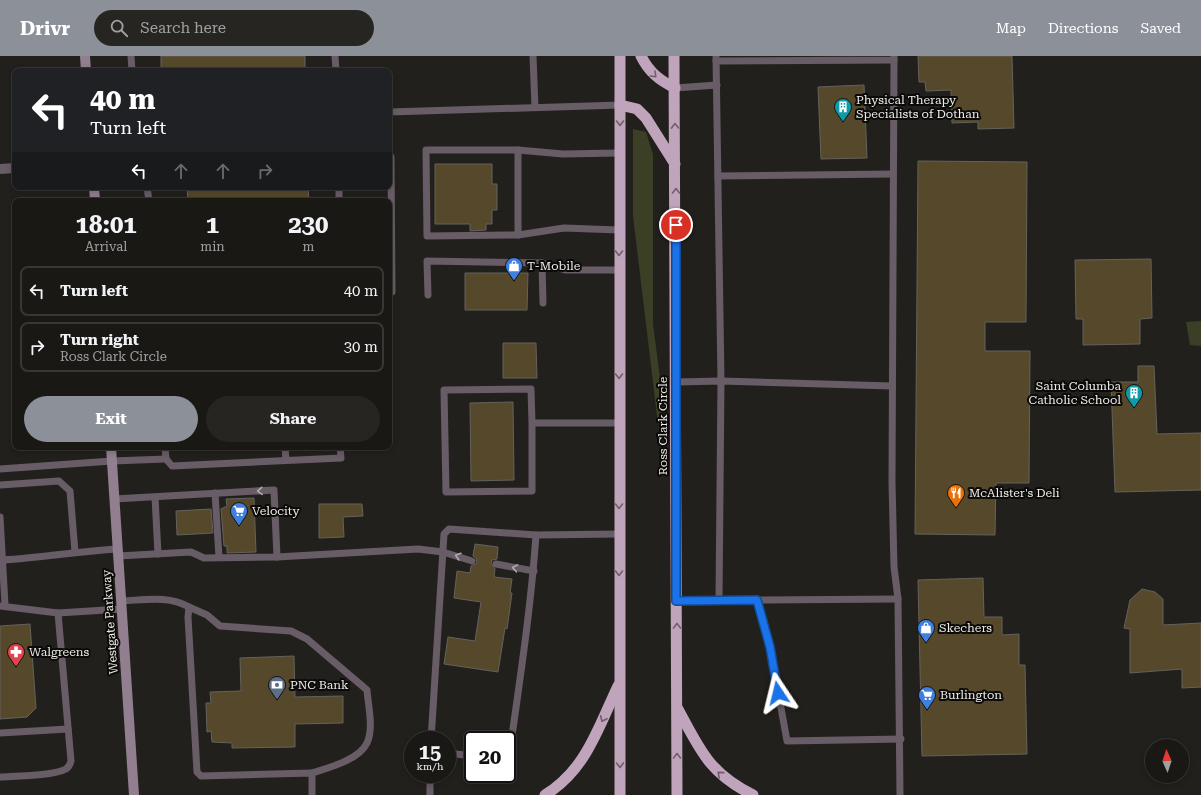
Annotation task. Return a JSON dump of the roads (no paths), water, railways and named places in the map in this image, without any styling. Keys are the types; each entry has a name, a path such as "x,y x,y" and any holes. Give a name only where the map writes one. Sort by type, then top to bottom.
{"highway":[{"path":"620,56 620,795"},
{"path":"641,56 647,68 658,80 674,88"},
{"name":"Ross Clark Circle","path":"674,56 676,165 677,795"},
{"path":"620,105 637,109 646,118 676,165"},
{"path":"545,795 573,773 586,755 619,684"},
{"path":"677,707 712,766 733,785 753,795"}],"main road":[{"path":"85,56 86,68"},
{"name":"Westgate Parkway","path":"111,450 134,795"}],"street":[{"path":"0,169 12,168"}],"lane":[{"path":"132,56 132,68"},
{"path":"335,56 336,68"},
{"path":"533,56 535,107"},
{"path":"719,600 721,381 716,58 894,58 892,386 894,567 898,599 901,739 900,795"},
{"path":"674,88 717,85"},
{"path":"392,112 620,105"},
{"path":"619,153 563,154 518,150 426,150 426,236 518,235 564,228 619,230"},
{"path":"518,150 518,235"},
{"path":"718,176 893,174"},
{"path":"428,295 427,261 542,263 565,270 619,270"},
{"path":"542,263 543,303"},
{"path":"676,382 721,381 892,386"},
{"path":"531,389 532,423 532,491 446,492 444,390 531,389"},
{"path":"532,423 619,423"},
{"path":"165,450 166,460 172,466 341,458 340,450"},
{"path":"285,450 286,460"},
{"path":"0,469 112,461 166,460"},
{"path":"0,485 59,481 70,491 75,552"},
{"path":"114,499 274,490 277,557"},
{"path":"215,493 219,558"},
{"path":"155,497 158,554"},
{"path":"0,517 3,560 3,606 58,613 165,599 178,601 207,615 220,626 291,631 307,639 367,690 370,729 367,743 359,752 338,764 312,773 201,776 197,772 188,617 189,607"},
{"path":"432,731 444,534 449,529 536,535 619,534"},
{"path":"513,731 534,571 536,535"},
{"path":"3,560 47,557 75,552 158,554 191,552 204,558 219,558 277,557 418,549 443,552 472,561"},
{"path":"496,564 534,571"},
{"path":"676,601 898,599"},
{"path":"757,600 770,647 787,741 901,739"},
{"path":"0,777 52,772 66,769 70,766 71,761 58,613"},
{"path":"0,733 68,729"},
{"path":"312,773 312,795"},
{"path":"430,783 430,795"}],"place":[{"name":"Physical Therapy Specialists of Dothan","path":"843,122"},
{"name":"T-Mobile","path":"514,281"},
{"name":"Saint Columba Catholic School","path":"1134,408"},
{"name":"McAlister's Deli","path":"956,508"},
{"name":"Velocity","path":"239,526"},
{"name":"Skechers","path":"926,643"},
{"name":"Walgreens","path":"16,667"},
{"name":"PNC Bank","path":"277,700"},
{"name":"Burlington","path":"927,710"}]}
